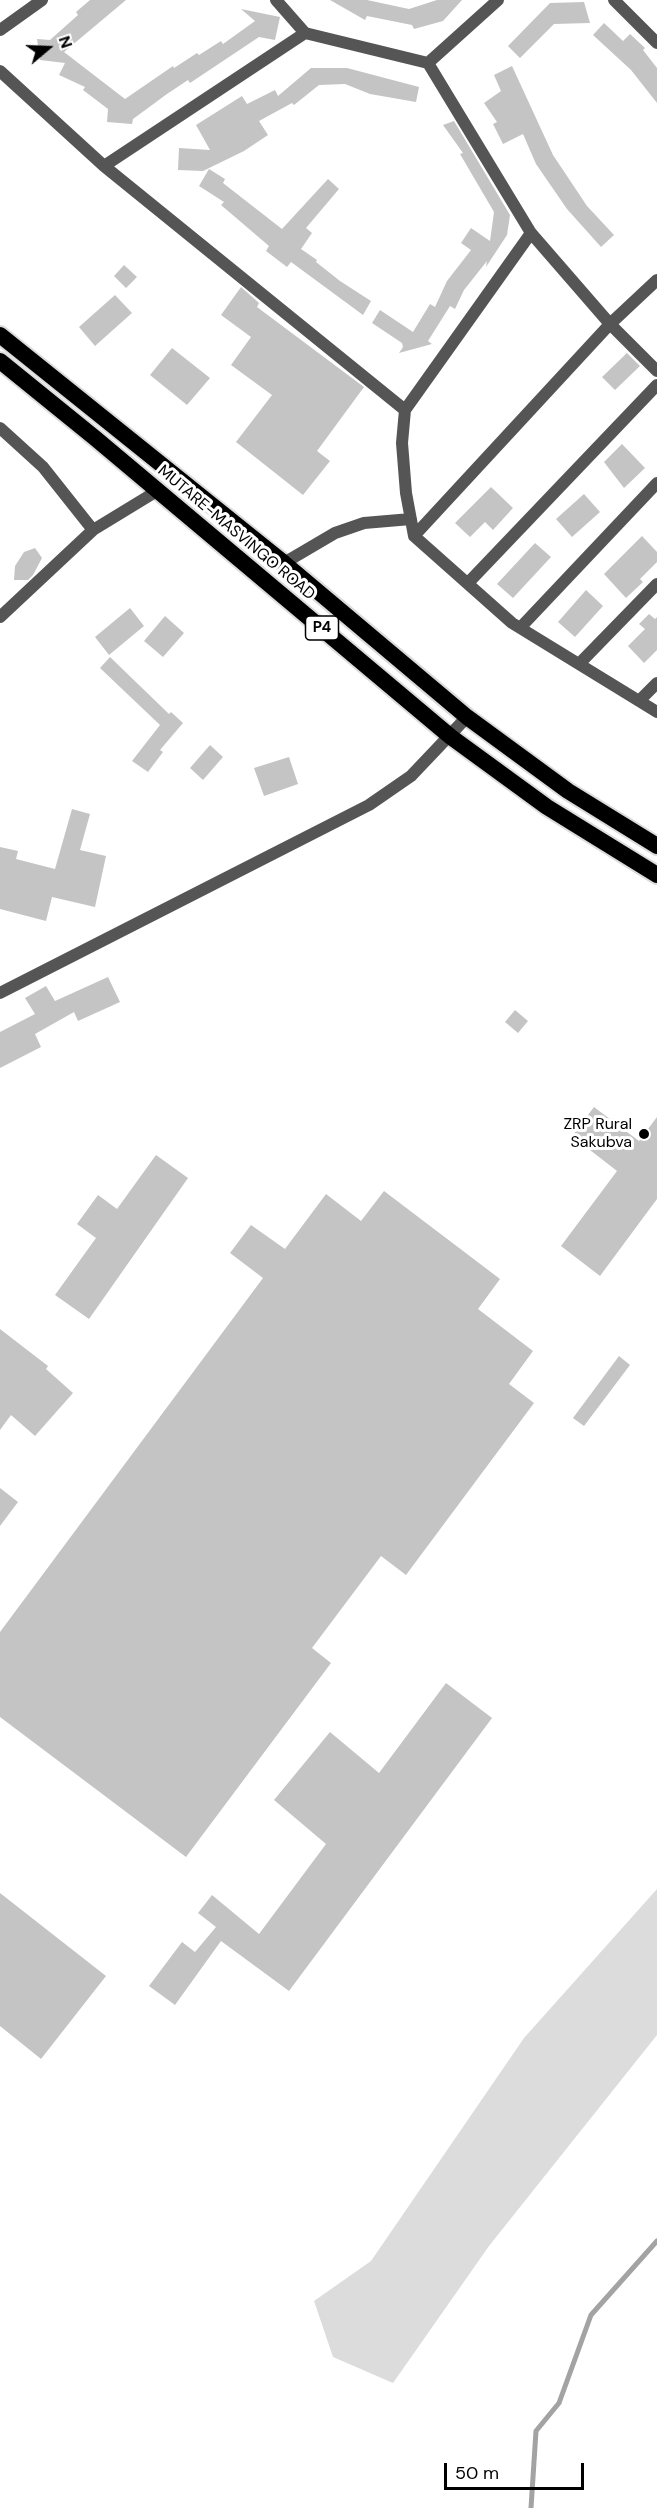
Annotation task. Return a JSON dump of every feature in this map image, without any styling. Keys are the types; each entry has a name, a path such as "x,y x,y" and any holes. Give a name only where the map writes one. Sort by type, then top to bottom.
{"highway":[{"name":"MUTARE-MASVINGO ROAD","path":"0,335 284,563 467,717 567,791 657,846"},
{"name":"MUTARE-MASVINGO ROAD","path":"0,362 158,491 450,737 547,807 657,875"}],"street":[{"path":"0,30 42,0"},
{"path":"276,0 305,33 428,63 531,233 610,324 657,371"},
{"path":"428,63 498,0"},
{"path":"614,0 657,43"},
{"path":"104,166 305,33"},
{"path":"0,71 104,166 405,410"},
{"path":"531,233 405,410 402,443 414,536 520,628 657,712"},
{"path":"414,536 610,324 657,280"},
{"path":"468,583 657,385"},
{"path":"0,428 43,467 93,530"},
{"path":"520,628 657,483"},
{"path":"0,617 93,530 158,491"},
{"path":"284,563 335,533 364,523 411,519"},
{"path":"579,664 657,584"},
{"path":"639,701 657,683"},
{"path":"0,993 369,805 411,776 467,717"}],"shaded area":[{"path":"657,1889 657,2035 489,2246 393,2383 333,2357 314,2301 371,2261 524,2038"}],"building":[{"path":"90,0 126,0 64,52 125,99 173,66 174,68 197,53 199,55 221,41 223,44 255,21 241,9 280,17 275,40 259,37 190,83 188,80 167,94 133,119 132,124 107,122 108,109 83,90 85,87 59,75 65,63 40,60 37,39 50,40 78,15 76,12"},
{"path":"330,0 367,0 409,9 437,0 462,0 443,21 414,29 412,25 367,16 365,20"},
{"path":"584,2 590,23 554,24 520,58 508,46 550,3"},
{"path":"604,23 623,41 630,34 645,48 643,50 657,68 657,103 631,70 593,35"},
{"path":"512,66 553,155 587,206 614,235 601,247 567,209 536,164 523,134 503,144 493,124 497,122 484,103 501,91 494,75"},
{"path":"311,68 347,68 419,87 416,102 370,94 345,84 319,85 294,105 292,103 259,121 268,135 244,151 203,171 178,170 179,148 210,150 196,125 242,96 247,104 275,90 278,96"},
{"path":"454,121 510,215 507,235 486,267 487,261 464,290 455,309 450,306 428,341 432,344 399,353 403,347 402,343 372,323 380,310 413,332 430,304 435,307 447,281 471,250 461,243 471,228 490,241 494,212 460,154 463,153 443,125"},
{"path":"209,169 225,179 223,183 282,229 328,179 339,189 306,228 312,233 301,249 340,281 371,301 363,315 291,262 287,267 266,251 269,246 221,205 224,202 199,186"},
{"path":"124,265 137,277 126,288 114,276"},
{"path":"241,287 259,303 257,307 364,387 317,451 330,461 303,495 236,442 272,395 231,365 251,337 221,315"},
{"path":"115,295 132,313 95,346 79,327"},
{"path":"172,348 210,378 187,405 150,375"},
{"path":"627,353 640,366 615,390 602,377"},
{"path":"622,444 645,468 624,488 604,462"},
{"path":"491,487 513,508 493,530 485,522 470,537 455,523"},
{"path":"584,494 600,512 572,537 556,519"},
{"path":"642,536 657,552 657,562 640,579 643,582 626,598 604,574"},
{"path":"535,543 551,557 513,598 497,584"},
{"path":"35,548 42,558 33,575 28,580 14,580 15,566 24,552"},
{"path":"586,590 603,606 575,637 558,622"},
{"path":"130,608 144,626 109,655 95,637"},
{"path":"649,614 655,619 657,617 657,650 644,663 628,646 645,629 639,624"},
{"path":"165,616 184,633 163,657 144,641"},
{"path":"110,657 169,714 171,712 183,723 160,750 163,752 148,772 132,761 160,725 100,668"},
{"path":"210,745 223,757 203,780 190,768"},
{"path":"289,757 298,784 264,796 254,768"},
{"path":"72,809 90,814 80,850 106,856 95,907 52,897 46,921 0,909 0,847 18,851 16,859 55,869"},
{"path":"108,977 120,1002 78,1021 74,1012 35,1034 41,1047 0,1068 0,1032 35,1014 25,998 46,986 55,1001"},
{"path":"515,1010 528,1021 518,1033 505,1022"},
{"path":"594,1107 639,1141 657,1117 657,1199 600,1276 561,1246 617,1171 572,1136"},
{"path":"156,1155 188,1178 89,1319 55,1295 96,1238 77,1224 98,1195 117,1209"},
{"path":"384,1191 500,1279 478,1309 533,1351 509,1384 534,1403 406,1575 381,1556 312,1648 331,1663 186,1857 0,1717 0,1632 263,1278 230,1253 251,1225 285,1249 326,1194 361,1221"},
{"path":"0,1329 48,1366 46,1369 73,1393 35,1436 11,1415 0,1430"},
{"path":"619,1356 630,1365 584,1426 573,1418"},
{"path":"0,1488 18,1502 0,1526"},
{"path":"446,1683 492,1718 289,1991 221,1941 175,2005 149,1986 182,1942 195,1952 216,1927 198,1913 212,1895 259,1934 326,1844 274,1800 330,1732 379,1773"},
{"path":"0,1893 106,1976 41,2059 0,2026"}],"waterway":[{"path":"531,2508 536,2431 559,2403 591,2315 657,2241"}],"place":[{"name":"ZRP Rural Sakubva","path":"644,1134"}]}
